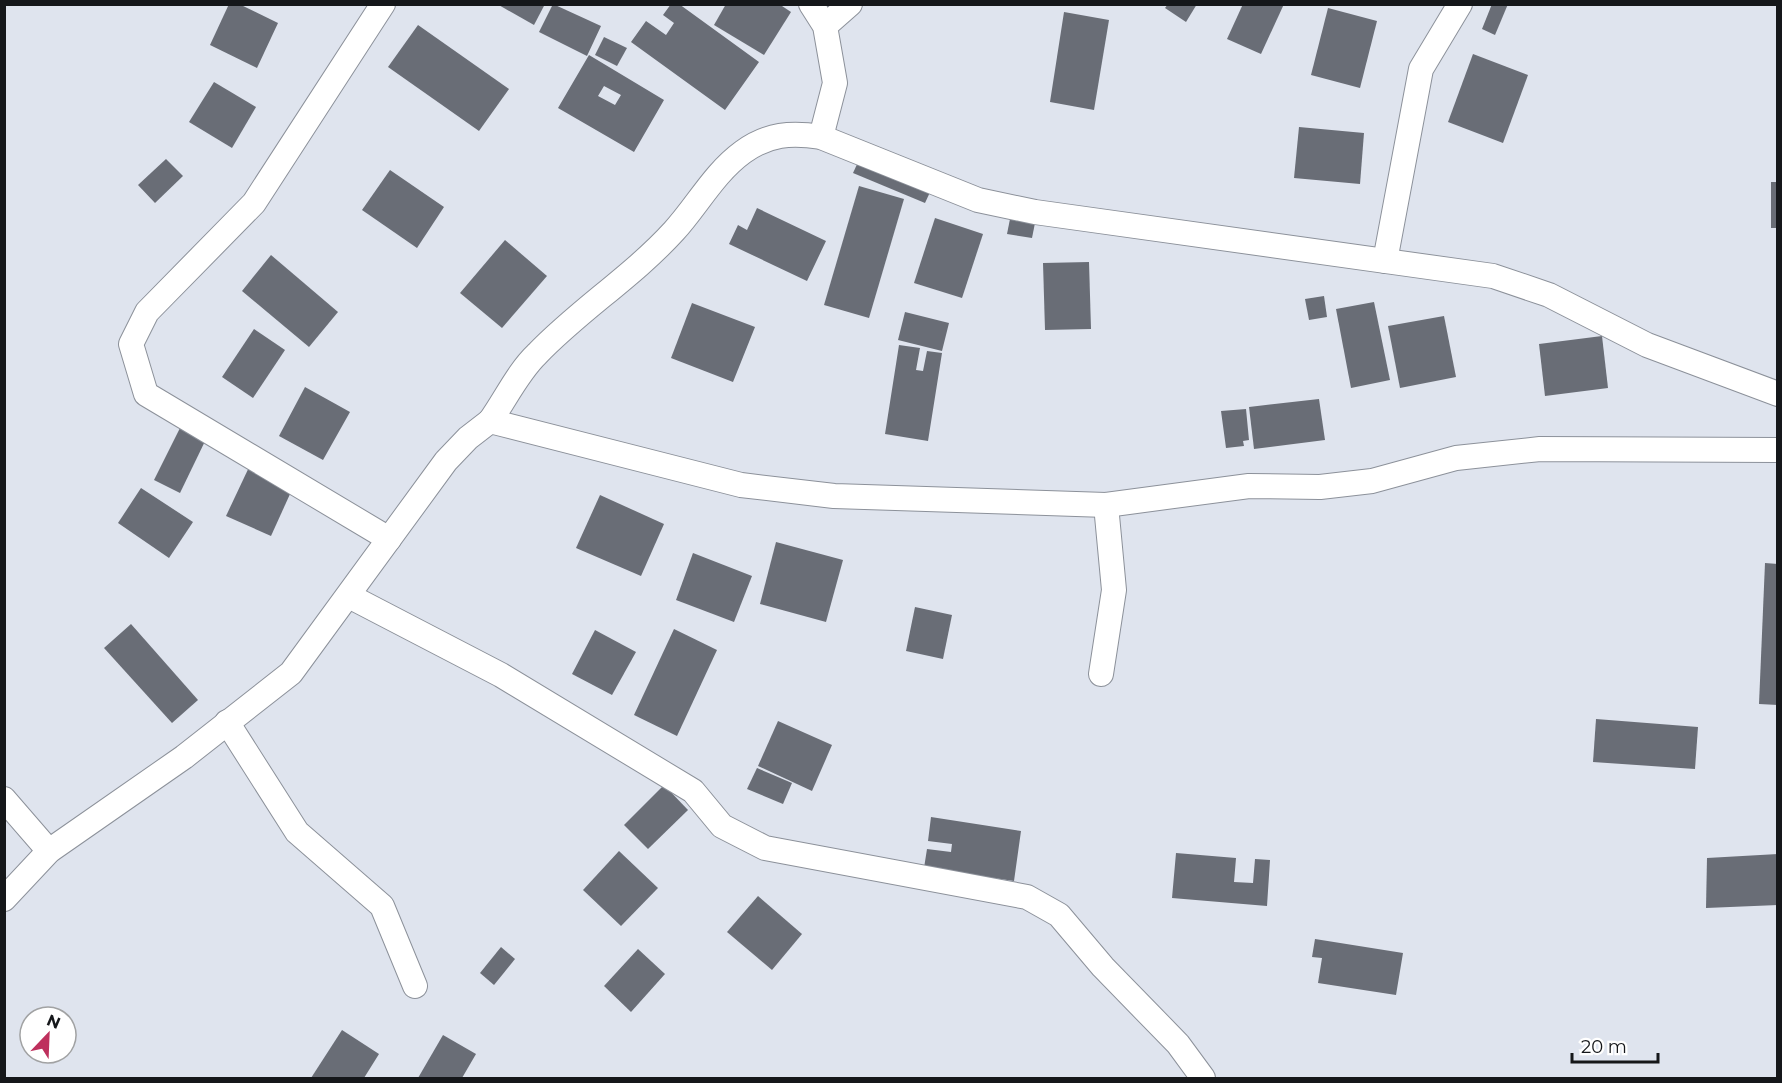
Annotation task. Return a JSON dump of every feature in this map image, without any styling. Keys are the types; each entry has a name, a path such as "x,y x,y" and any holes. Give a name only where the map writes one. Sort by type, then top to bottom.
{"street":[{"path":"383,4 254,203 147,312 131,344 146,394 389,538"},
{"path":"811,4 825,26 835,83 820,137"},
{"path":"825,26 850,4"},
{"path":"1385,261 1420,69 1460,4"},
{"path":"4,899 49,851 184,757 291,673 446,461 468,438 490,421 536,354 641,264 675,231 722,171 743,152 770,136 794,133 820,137 978,200 1035,212 1493,276 1549,295 1647,345 1778,394"},
{"path":"490,421 741,485 834,496 1106,505 1249,486 1320,488 1372,481 1456,458 1540,449 1778,450"},
{"path":"1101,674 1114,590 1106,505"},
{"path":"349,596 501,675 693,791 722,826 765,848 1028,897 1059,915 1103,967 1178,1044 1203,1078"},
{"path":"226,722 297,832 382,906 415,986"},
{"path":"4,799 49,851"}],"building":[{"path":"229,4 239,4 278,23 257,68 210,45"},
{"path":"497,4 545,4 534,25"},
{"path":"553,4 601,26 587,56 539,32"},
{"path":"671,4 679,4 759,62 725,110 631,42 646,21 666,35 674,23 663,15"},
{"path":"726,4 779,4 791,12 764,55 714,25"},
{"path":"1168,4 1197,4 1186,22 1165,8"},
{"path":"1243,4 1284,4 1261,54 1227,39"},
{"path":"1492,4 1508,4 1495,35 1482,29"},
{"path":"1328,8 1377,21 1360,88 1311,75"},
{"path":"1064,12 1109,20 1094,110 1050,102"},
{"path":"418,25 509,89 479,131 388,67"},
{"path":"604,37 627,48 617,66 595,55"},
{"path":"1473,54 1528,75 1503,143 1448,122"},
{"path":"589,55 664,100 634,152 558,108","holes":["604,86 621,95 615,105 598,96"]},
{"path":"214,82 256,107 232,148 189,122"},
{"path":"1299,127 1364,133 1360,184 1294,178"},
{"path":"166,159 183,176 155,203 138,185"},
{"path":"859,160 931,190 925,203 853,173"},
{"path":"390,170 444,207 417,248 362,210"},
{"path":"1771,182 1778,182 1778,228 1771,228"},
{"path":"859,186 904,199 869,318 824,305"},
{"path":"757,208 826,241 807,281 729,244 738,225 747,230"},
{"path":"935,218 983,234 962,298 914,283"},
{"path":"1010,219 1035,223 1032,238 1007,234"},
{"path":"505,240 547,276 502,328 460,293"},
{"path":"271,255 338,312 309,347 242,291"},
{"path":"1089,262 1091,329 1045,330 1043,263"},
{"path":"1324,296 1327,317 1309,320 1305,299"},
{"path":"1374,302 1390,380 1351,388 1336,309"},
{"path":"692,303 755,327 733,382 671,358"},
{"path":"905,312 949,323 942,351 898,340"},
{"path":"1444,316 1456,377 1400,388 1388,326"},
{"path":"254,329 285,350 253,398 222,377"},
{"path":"1602,336 1608,388 1545,396 1539,344"},
{"path":"899,345 920,348 916,370 923,371 927,351 942,353 928,441 885,434"},
{"path":"305,387 350,412 323,460 279,436"},
{"path":"1319,399 1325,440 1254,449 1249,407"},
{"path":"1246,409 1249,440 1243,441 1244,446 1226,448 1221,411"},
{"path":"183,422 208,435 180,493 154,480"},
{"path":"251,463 295,483 271,536 226,516"},
{"path":"141,488 193,522 169,558 118,523"},
{"path":"600,495 664,524 641,576 576,548"},
{"path":"776,542 843,560 826,622 760,604"},
{"path":"693,553 752,576 734,622 676,600"},
{"path":"1765,563 1778,564 1778,705 1759,704"},
{"path":"915,607 952,615 943,659 906,651"},
{"path":"131,624 198,700 172,723 104,648"},
{"path":"674,629 717,650 677,736 634,715"},
{"path":"595,630 636,652 612,695 572,674"},
{"path":"1596,719 1698,727 1695,769 1593,762"},
{"path":"778,721 832,745 812,791 758,766"},
{"path":"757,768 792,783 783,804 747,789"},
{"path":"664,785 688,810 648,849 624,825"},
{"path":"931,817 1021,831 1014,881 924,868 927,849 951,852 952,844 928,841"},
{"path":"619,851 658,888 621,926 583,890"},
{"path":"1176,853 1236,858 1234,882 1253,883 1255,859 1270,860 1267,906 1172,898"},
{"path":"1778,854 1778,905 1706,908 1707,858"},
{"path":"758,896 802,934 772,970 727,932"},
{"path":"1315,939 1403,953 1396,995 1318,983 1322,958 1312,957"},
{"path":"501,947 515,959 494,985 480,973"},
{"path":"638,949 665,974 631,1012 604,986"},
{"path":"342,1030 379,1054 364,1078 311,1078"},
{"path":"443,1035 476,1054 462,1078 418,1078"}]}
